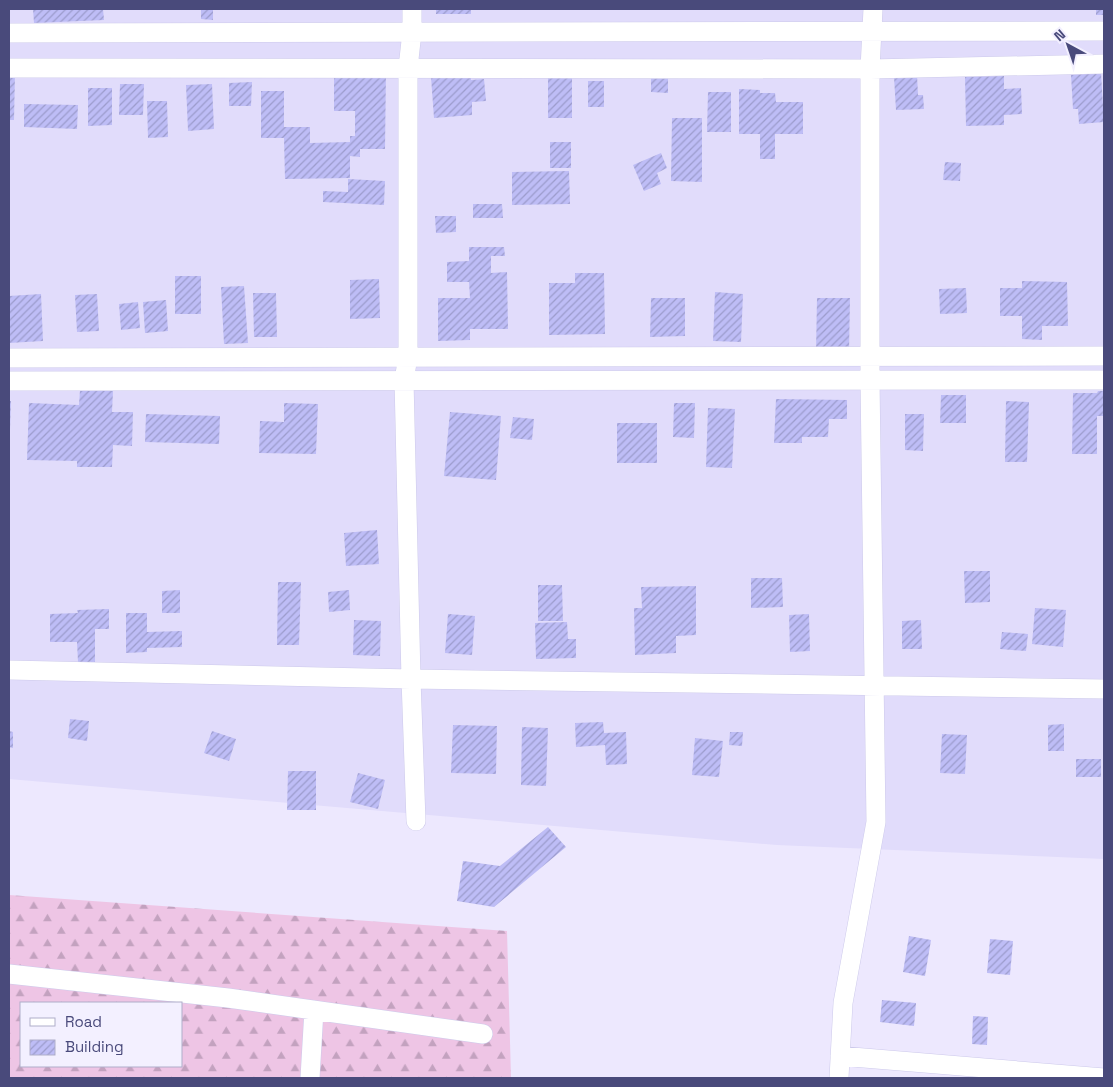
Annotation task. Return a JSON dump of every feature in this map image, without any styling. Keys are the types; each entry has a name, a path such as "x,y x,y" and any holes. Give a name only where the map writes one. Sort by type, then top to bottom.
{"street":[{"path":"412,9 412,32 408,68 408,357 404,380 416,821"},
{"path":"839,1078 843,1003 876,822 870,380 870,69 873,9"},
{"path":"9,33 1104,31"},
{"path":"9,68 870,69 1104,64"},
{"path":"9,358 1104,356"},
{"path":"9,381 1104,380"},
{"path":"9,670 411,679 1104,689"},
{"path":"9,974 228,998 483,1034"},
{"path":"310,1078 314,1010"},
{"path":"840,1056 1104,1078"}],"shaded area":[{"path":"9,9 1104,9 1104,859 777,845 9,779"}],"green space":[{"path":"9,895 507,931 511,1078 9,1078"}],"building":[{"path":"33,9 103,9 104,20 34,23"},
{"path":"201,9 213,9 213,20 201,19"},
{"path":"436,9 471,9 471,14 436,14"},
{"path":"1096,9 1104,9 1104,15 1096,15"},
{"path":"386,70 385,149 360,149 360,157 350,156 350,178 285,179 284,138 261,138 261,91 284,91 284,127 310,127 310,143 350,142 350,136 355,136 355,111 334,111 334,71"},
{"path":"9,73 15,73 14,120 9,120"},
{"path":"1101,73 1104,122 1079,124 1078,109 1073,109 1071,75"},
{"path":"471,74 471,80 484,79 486,101 472,102 472,115 434,118 431,77"},
{"path":"651,74 668,74 668,93 651,92"},
{"path":"572,75 572,118 548,118 548,76"},
{"path":"917,75 918,95 923,95 924,109 896,110 894,77"},
{"path":"1004,76 1004,89 1021,88 1022,114 1004,115 1004,125 966,126 965,77"},
{"path":"588,81 604,81 604,107 588,107"},
{"path":"252,82 251,106 229,106 229,83"},
{"path":"120,84 144,84 143,115 119,115"},
{"path":"212,84 214,129 188,131 186,85"},
{"path":"88,88 112,88 112,125 88,126"},
{"path":"739,89 760,90 760,93 775,93 776,102 803,102 803,134 775,134 775,159 760,159 760,134 739,134"},
{"path":"708,92 731,92 731,132 707,132"},
{"path":"147,101 167,101 168,137 148,138"},
{"path":"24,104 78,105 77,129 24,127"},
{"path":"672,118 702,118 702,182 671,181"},
{"path":"550,142 571,142 571,168 550,168"},
{"path":"661,153 667,168 657,173 661,184 644,191 633,165"},
{"path":"945,162 961,163 960,181 943,180"},
{"path":"569,171 570,204 512,205 512,172"},
{"path":"348,179 385,181 384,205 323,202 323,191 348,192"},
{"path":"473,204 502,204 503,218 473,218"},
{"path":"435,216 456,216 456,232 436,233"},
{"path":"469,247 504,247 505,256 491,256 491,273 507,272 508,329 470,329 470,340 438,341 438,298 470,298 469,282 447,282 447,262 469,261"},
{"path":"575,273 604,273 605,334 549,335 549,283 575,283"},
{"path":"175,276 201,276 201,314 175,314"},
{"path":"379,279 380,318 350,319 350,280"},
{"path":"1022,281 1067,282 1068,326 1042,326 1042,340 1022,339 1022,316 1000,316 1000,288 1022,288"},
{"path":"244,286 248,343 224,344 221,287"},
{"path":"966,288 967,313 940,314 939,289"},
{"path":"715,292 743,294 741,342 713,341"},
{"path":"253,293 276,293 277,337 254,337"},
{"path":"41,294 43,341 9,343 9,296"},
{"path":"97,294 99,331 77,332 75,295"},
{"path":"651,298 685,298 685,336 650,337"},
{"path":"817,298 850,298 849,352 816,352"},
{"path":"166,300 168,331 145,333 143,302"},
{"path":"138,302 140,328 121,330 119,304"},
{"path":"80,390 113,391 112,412 133,412 132,446 113,445 112,467 77,467 77,461 27,460 29,403 79,405"},
{"path":"1098,391 1104,391 1104,416 1097,416 1097,454 1072,454 1073,393 1097,393"},
{"path":"941,395 966,395 966,423 940,423"},
{"path":"776,399 847,400 847,419 829,419 828,437 802,437 802,443 774,443"},
{"path":"9,401 11,401 10,430 9,430"},
{"path":"1006,401 1029,402 1027,462 1005,462"},
{"path":"284,403 318,404 316,454 259,453 260,421 284,422"},
{"path":"674,403 695,403 694,438 673,437"},
{"path":"708,408 735,409 732,468 706,467"},
{"path":"450,412 501,416 496,480 444,476"},
{"path":"146,414 220,416 219,444 145,442"},
{"path":"905,414 924,414 923,451 905,450"},
{"path":"513,417 534,419 532,440 510,438"},
{"path":"617,423 657,423 657,463 617,463"},
{"path":"377,530 379,564 346,566 344,533"},
{"path":"964,571 990,571 990,602 965,603"},
{"path":"751,578 782,578 783,607 751,608"},
{"path":"278,582 301,582 299,645 277,645"},
{"path":"538,585 562,585 563,621 538,621"},
{"path":"696,586 696,635 676,636 676,653 635,655 634,608 642,608 641,587"},
{"path":"180,590 180,613 162,613 162,591"},
{"path":"349,590 350,610 329,612 328,592"},
{"path":"1035,608 1066,610 1063,647 1032,644"},
{"path":"109,609 109,629 95,629 95,662 78,662 77,642 50,642 50,614 78,613 77,610"},
{"path":"126,613 147,613 147,632 182,631 182,647 147,648 147,652 126,653"},
{"path":"448,614 475,616 472,655 445,653"},
{"path":"809,614 810,651 790,652 789,615"},
{"path":"354,620 381,621 380,656 353,655"},
{"path":"921,620 922,649 902,649 902,621"},
{"path":"567,622 568,639 576,639 576,658 536,659 535,623"},
{"path":"1002,632 1028,634 1026,651 1000,649"},
{"path":"70,719 89,721 87,741 68,738"},
{"path":"603,722 604,733 626,732 627,764 606,765 605,745 576,747 575,723"},
{"path":"1064,724 1064,751 1048,751 1048,725"},
{"path":"453,725 497,726 496,774 451,773"},
{"path":"522,727 548,728 546,786 521,785"},
{"path":"9,731 13,732 13,748 9,747"},
{"path":"212,731 236,739 229,761 204,753"},
{"path":"730,732 743,732 742,746 729,745"},
{"path":"942,734 967,735 965,774 940,773"},
{"path":"695,738 723,741 719,777 692,775"},
{"path":"1076,759 1101,759 1101,777 1076,777"},
{"path":"288,771 316,771 316,810 287,810"},
{"path":"358,773 385,780 378,809 350,802"},
{"path":"548,827 566,847 494,907 457,901 463,861 500,866"},
{"path":"909,936 931,940 925,976 903,972"},
{"path":"990,939 1013,941 1010,975 987,973"},
{"path":"882,1000 916,1003 914,1026 880,1022"},
{"path":"973,1016 988,1017 987,1045 972,1044"}]}
